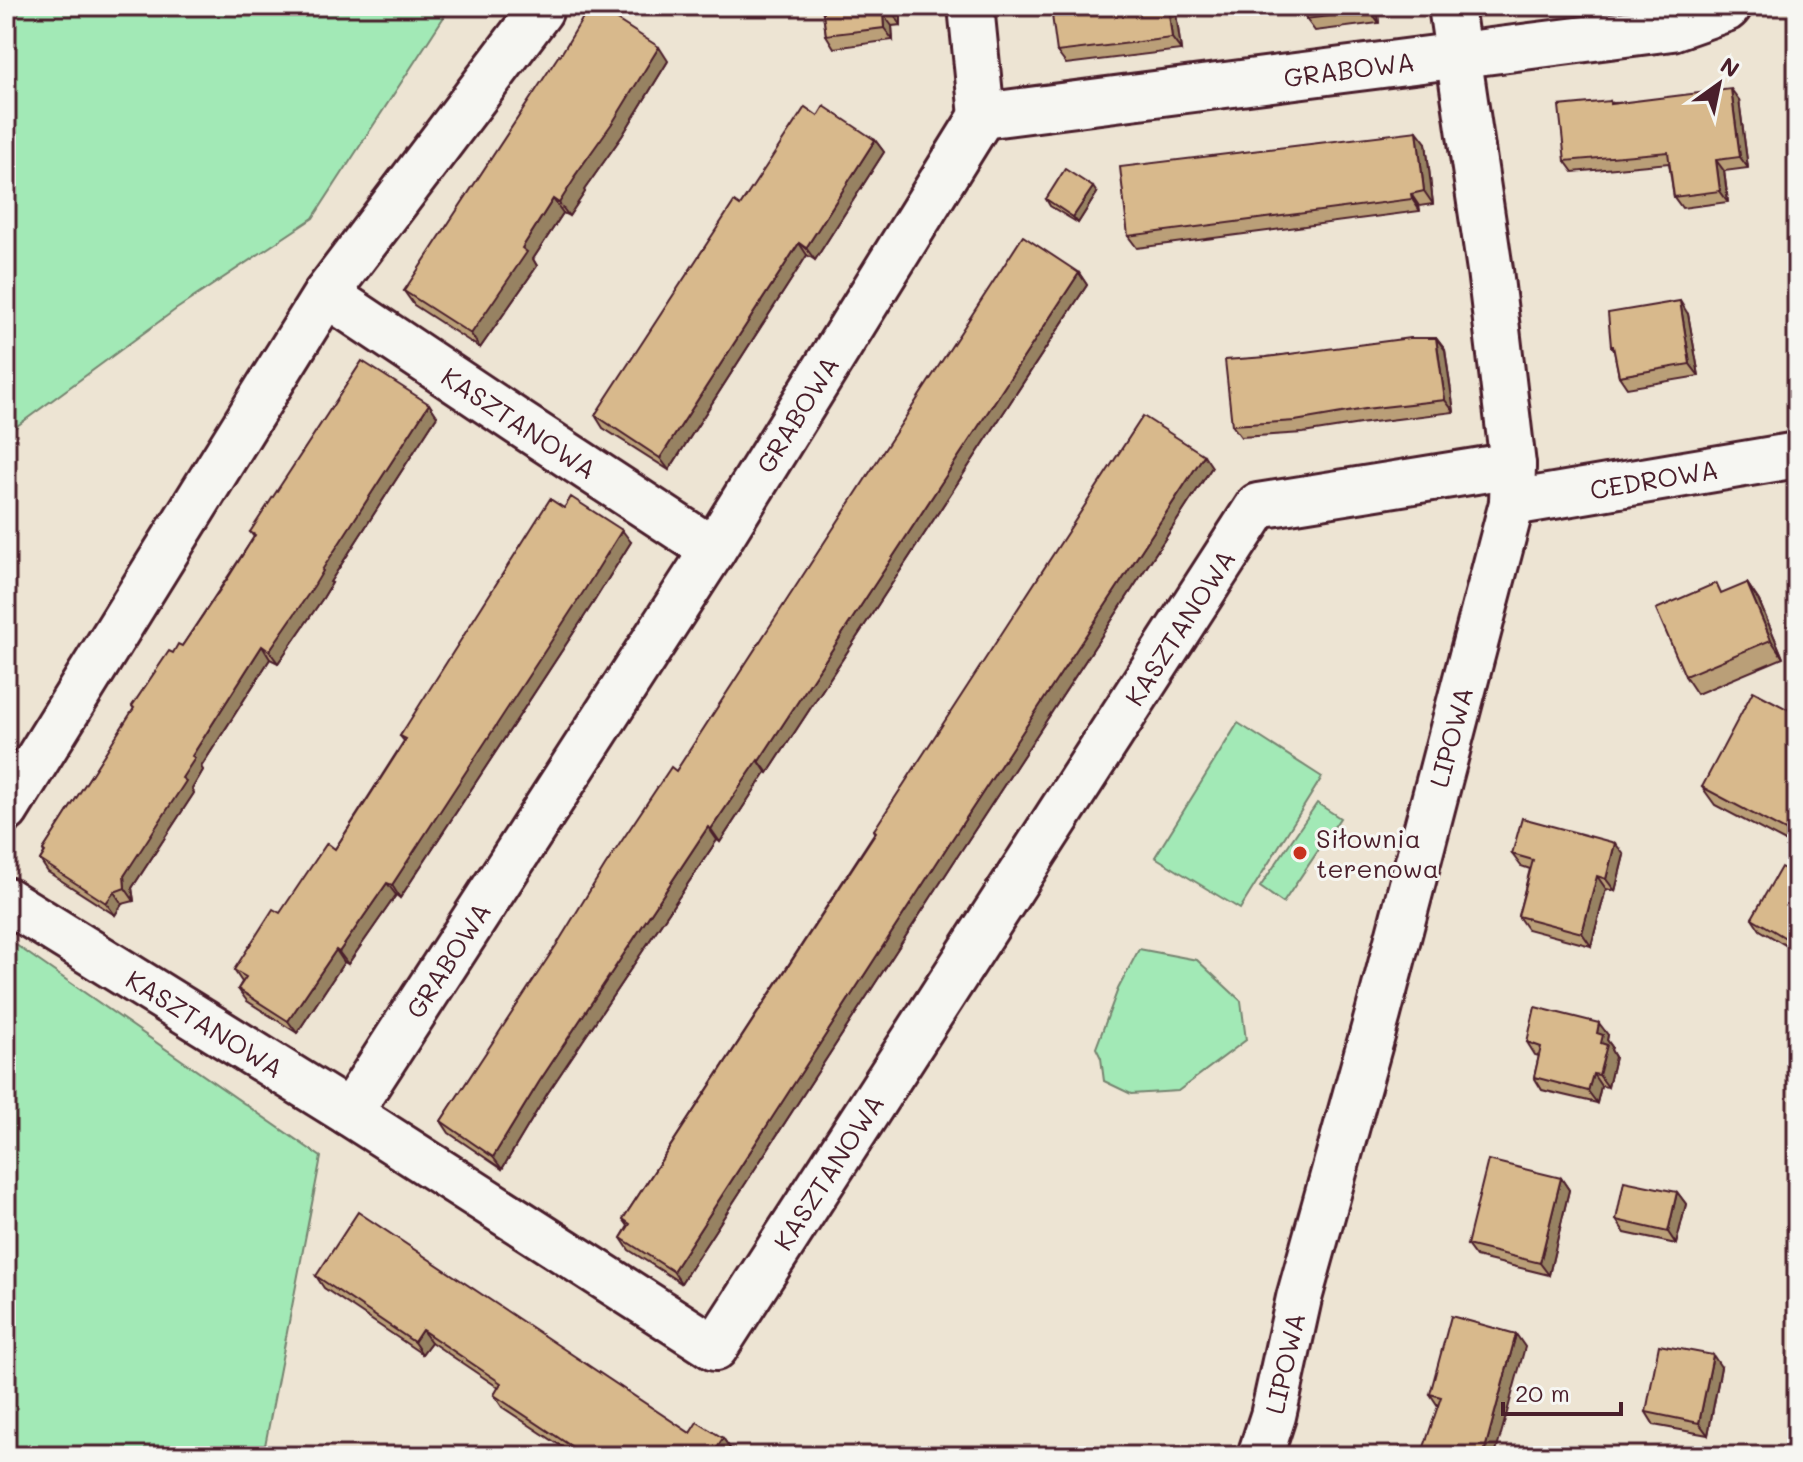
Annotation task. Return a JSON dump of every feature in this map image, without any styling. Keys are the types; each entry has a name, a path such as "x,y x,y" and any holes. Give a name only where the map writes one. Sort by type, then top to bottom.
{"street":[{"path":"6,810 326,294 540,11 539,6"},
{"path":"971,6 982,116"},
{"name":"LIPOWA","path":"1260,1456 1273,1416 1299,1298 1378,1014 1512,484 1490,270 1451,6"},
{"name":"GRABOWA","path":"349,1113 713,550 982,116 1672,28 1729,6"},
{"name":"KASZTANOWA","path":"326,294 713,550"},
{"name":"CEDROWA","path":"1512,484 1797,455"},
{"name":"KASZTANOWA","path":"6,900 349,1113 715,1348 1258,506 1512,484"}],"green space":[{"path":"6,6 451,6 313,218 175,310 6,434"},
{"path":"1238,723 1322,777 1240,909 1155,857"},
{"name":"Siłownia terenowa","path":"1317,803 1340,818 1283,903 1260,887"},
{"path":"6,938 321,1157 263,1456 6,1456"},
{"path":"1139,949 1197,960 1241,1001 1246,1040 1178,1091 1131,1094 1104,1081 1101,1058 1096,1048 1118,989"}],"building":[{"path":"590,6 595,6 659,47 559,203 553,199 522,248 527,252 471,334 404,291"},
{"path":"822,6 892,6 893,13 883,14 884,28 826,35"},
{"path":"1168,6 1172,38 1057,52 1051,8"},
{"path":"1305,6 1370,6 1371,11 1306,19"},
{"path":"1731,89 1740,157 1716,160 1720,191 1674,197 1668,152 1565,161 1559,106 1610,101 1610,104"},
{"path":"824,106 875,140 806,248 799,243 660,458 595,415 734,202 740,206 805,107 818,116"},
{"path":"1417,131 1424,191 1411,194 1412,199 1128,236 1120,167"},
{"path":"1065,169 1093,187 1073,217 1046,199"},
{"path":"1023,236 1079,273 759,761 711,829 708,827 493,1157 441,1121 671,767 676,771"},
{"path":"1680,301 1690,364 1619,376 1611,346 1608,313"},
{"path":"1410,338 1436,338 1445,400 1295,421 1232,425 1225,360"},
{"path":"362,361 429,404 314,586 269,651 262,646 192,756 195,758 182,778 186,781 124,876 125,888 114,892 106,903 40,860 45,852 43,850 169,651 173,653 178,644 182,646 228,578 255,535 250,532"},
{"path":"1143,416 1204,455 673,1271 621,1238 630,1224 623,1219"},
{"path":"571,497 622,530 392,885 387,883 288,1021 238,989 246,977 234,970 273,909 280,913 327,843 335,849 406,739 400,736 550,499 564,508"},
{"path":"1716,583 1721,594 1747,583 1771,640 1685,676 1656,609"},
{"path":"1753,691 1797,714 1795,836 1702,787"},
{"path":"1522,818 1615,843 1606,879 1597,876 1582,933 1518,916 1533,860 1512,854"},
{"path":"1781,867 1797,876 1796,944 1752,918"},
{"path":"1535,1007 1599,1023 1597,1033 1603,1035 1601,1043 1607,1045 1599,1075 1593,1074 1588,1091 1534,1077 1541,1047 1527,1042"},
{"path":"1488,1160 1561,1178 1540,1263 1467,1245"},
{"path":"1624,1181 1677,1192 1668,1232 1616,1220"},
{"path":"358,1212 690,1433 697,1422 723,1438 711,1456 586,1456 494,1395 501,1383 422,1330 414,1342 316,1276"},
{"path":"1451,1316 1516,1334 1484,1453 1487,1456 1421,1456 1441,1397 1430,1394"},
{"path":"1659,1345 1713,1355 1699,1423 1646,1412"}],"place":[{"name":"Siłownia terenowa","path":"1300,853"}]}
